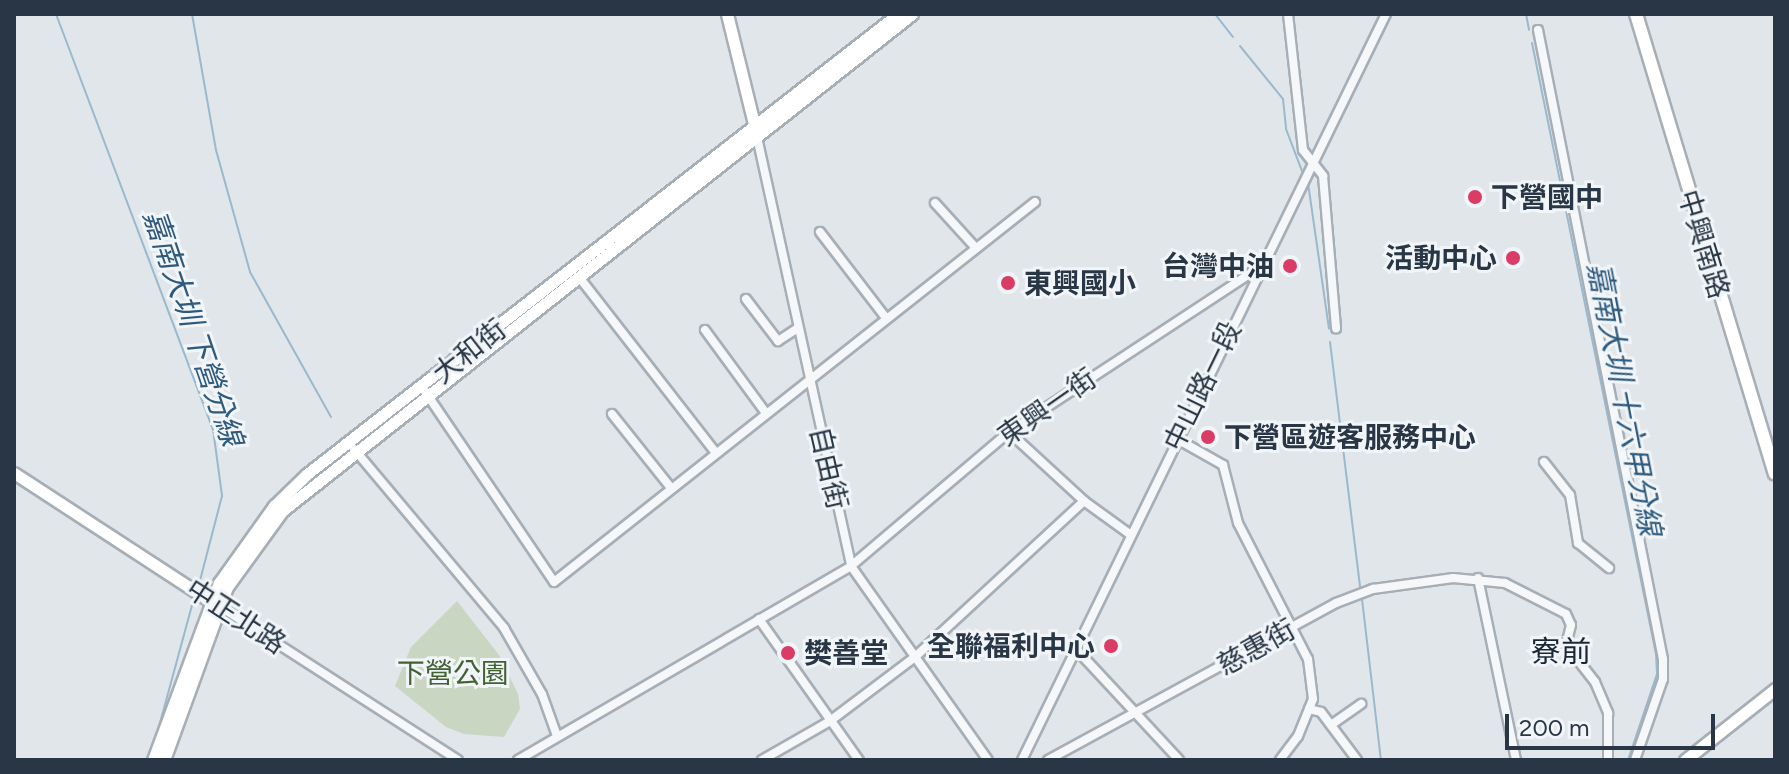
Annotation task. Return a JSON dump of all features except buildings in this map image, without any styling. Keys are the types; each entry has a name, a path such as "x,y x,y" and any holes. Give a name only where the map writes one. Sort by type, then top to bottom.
{"main road":[{"path":"727,14 756,132"},
{"path":"756,132 898,14"},
{"path":"756,132 912,14"},
{"name":"中興南路","path":"1636,14 1775,473"},
{"name":"大和街","path":"211,600 237,552 274,506 579,277 756,132"},
{"name":"大和街","path":"425,391 756,132"},
{"name":"中正北路","path":"14,473 211,600"},
{"path":"153,760 211,600"},
{"path":"164,760 211,600"},
{"path":"1685,760 1775,689"}],"street":[{"path":"1288,14 1297,123 1303,150 1323,176 1336,328"},
{"name":"中山路一段","path":"1022,760 1259,268 1386,14"},
{"path":"1538,30 1663,659 1663,679 1635,760"},
{"name":"自由街","path":"756,132 851,566 988,760"},
{"path":"425,391 554,582 1035,202"},
{"path":"935,203 976,248"},
{"path":"820,232 886,318"},
{"name":"東興一街","path":"518,760 851,566 1009,432 1259,268"},
{"path":"579,277 716,453"},
{"path":"746,299 778,341 798,328"},
{"path":"705,330 766,413"},
{"path":"612,414 671,488"},
{"path":"1009,432 1084,501 1131,535"},
{"path":"1177,439 1223,465 1238,523 1294,626 1308,659 1309,709 1298,736 1280,760"},
{"path":"352,446 504,628 542,694 557,736"},
{"path":"1544,462 1570,495 1578,543 1609,568"},
{"path":"762,760 830,721 915,657 1084,501"},
{"path":"1516,760 1478,578 1505,583 1566,614 1571,625 1566,645 1595,682 1608,713 1608,760"},
{"name":"慈惠街","path":"1048,760 1294,626 1365,591 1478,578"},
{"name":"中正北路","path":"211,600 458,760"},
{"path":"759,619 859,760"},
{"path":"1076,649 1179,760"},
{"path":"1331,725 1361,704"},
{"path":"1309,709 1321,712 1357,760"}],"green space":[{"name":"下營公園","path":"457,601 499,655 518,694 520,709 504,737 464,734 446,727 395,686 411,647"}],"waterway":[{"name":"嘉南大圳 下營分線","path":"56,14 213,429 222,496 198,588"},
{"path":"192,14 216,150 250,272 331,417"},
{"path":"1215,14 1233,37"},
{"name":"嘉南大圳 十六甲分線","path":"1526,14 1529,30"},
{"name":"嘉南大圳 十六甲分線","path":"1532,43 1656,654 1657,674 1628,760"},
{"path":"1240,46 1283,99 1286,129 1302,171"},
{"path":"1308,183 1329,328"},
{"path":"1330,342 1360,587"},
{"name":"嘉南大圳 下營分線","path":"157,734 194,598"},
{"path":"1362,599 1381,760"}],"place":[{"name":"下營國中","path":"1475,197"},
{"name":"活動中心","path":"1513,258"},
{"name":"台灣中油","path":"1290,266"},
{"name":"東興國小","path":"1008,283"},
{"name":"下營區遊客服務中心","path":"1208,437"},
{"name":"全聯福利中心","path":"1111,646"},
{"name":"樊善堂","path":"788,653"}],"district":[{"name":"寮前","path":"1561,652"}]}
